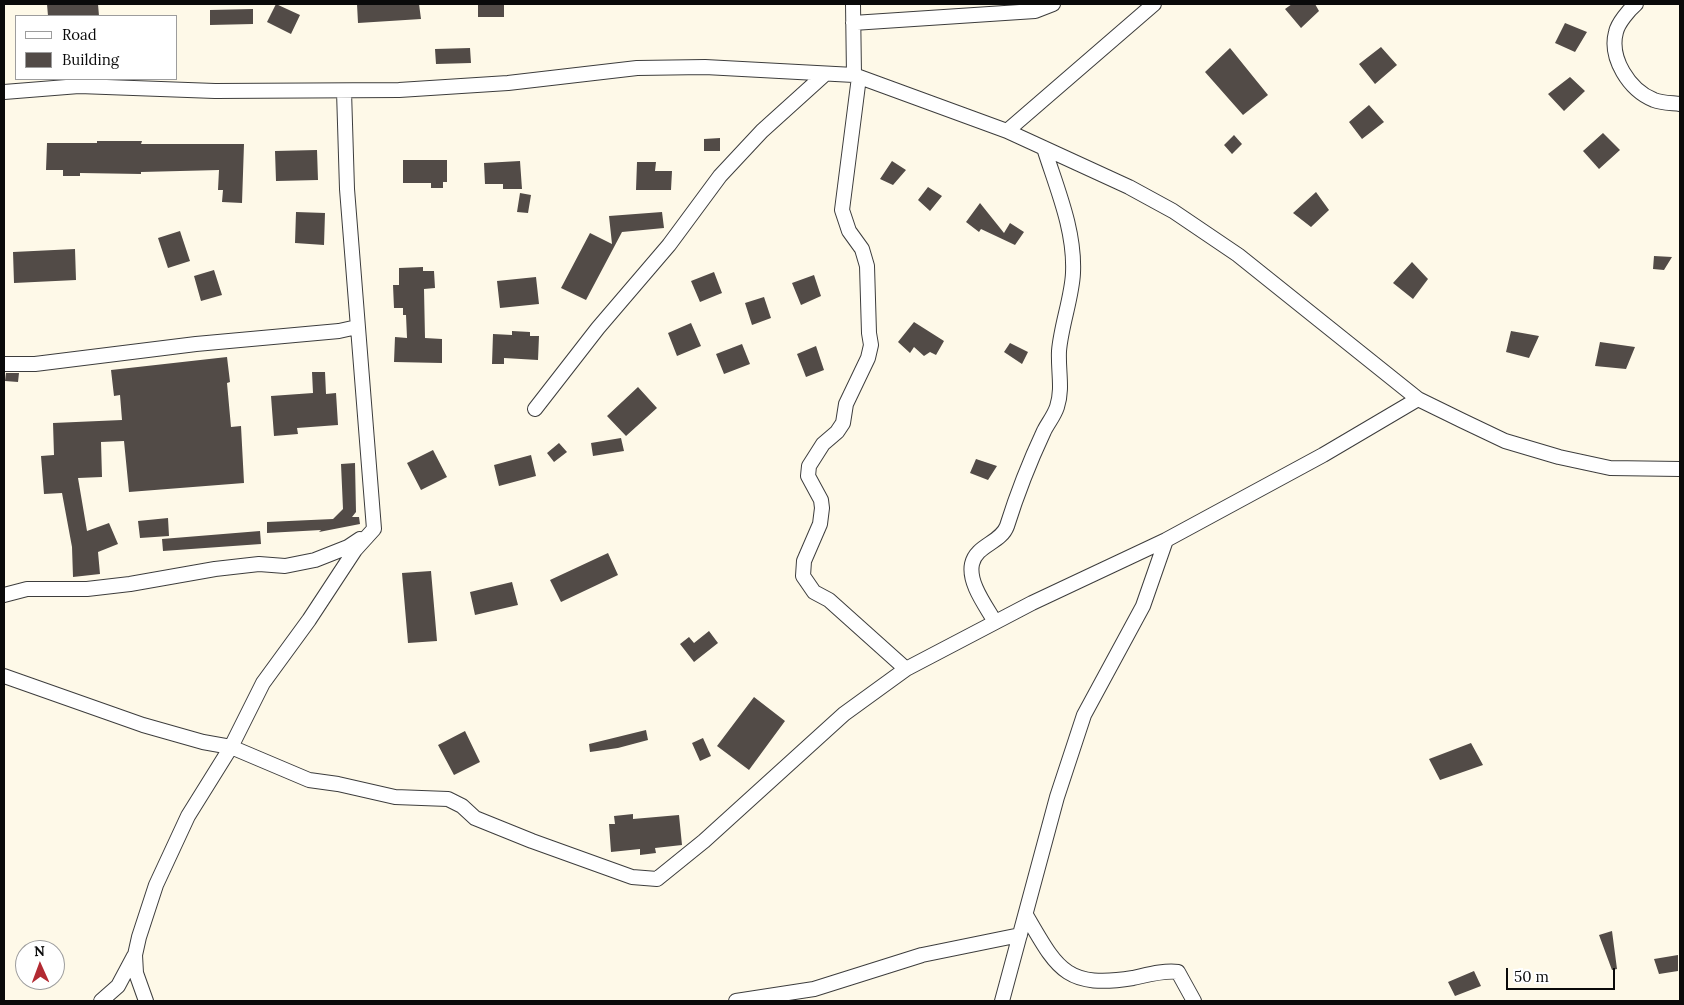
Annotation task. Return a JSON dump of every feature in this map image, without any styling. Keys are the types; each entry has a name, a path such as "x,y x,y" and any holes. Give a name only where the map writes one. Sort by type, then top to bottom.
{"street":[{"path":"853,4 856,76 842,210 849,231 862,249 867,266 869,333 872,346 846,404 843,423 837,432 823,444 809,466 808,476 821,500 822,508 820,524 804,561 803,576 814,592 829,600 906,669"},
{"path":"853,23 1035,11 1053,4"},
{"path":"1007,132 1154,4"},
{"path":"1636,4 1616,30 1614,52 1622,71 1638,91 1654,101 1680,104"},
{"path":"4,92 79,86 215,91 344,92 508,83 637,68 705,67 856,76 1007,132 1129,188 1173,212 1238,255 1418,399 1505,441 1559,457 1610,468 1680,469"},
{"path":"535,409 598,328 669,245 720,176 762,131 824,75"},
{"path":"146,1001 136,973 135,955 139,937 160,876 188,816 231,747 263,683 309,620 355,550 374,529 347,189 344,92"},
{"path":"995,622 978,594 971,568 972,560 977,553 1006,529 1044,430 1056,409 1061,390 1058,369 1059,350 1073,274 1071,243 1063,205 1044,148"},
{"path":"4,364 35,364 122,352 339,331 357,327"},
{"path":"4,676 143,724 203,742 231,747 309,780 338,784 395,797 448,799 462,806 475,818 532,841 632,877 656,879 704,841 844,714 906,669 995,622 1166,540 1324,455 1418,399"},
{"path":"4,595 27,590 87,589 130,584 216,569 259,564 285,566 315,560 348,547 374,529"},
{"path":"1002,1001 1057,797 1084,714 1144,606 1166,540"},
{"path":"1026,915 1060,968 1072,976 1106,982 1178,972 1182,976 1194,1001"},
{"path":"736,1001 814,989 922,956 1020,935"},
{"path":"101,1001 118,986 135,955"}],"building":[{"path":"47,4 98,4 99,15 48,15"},
{"path":"276,4 300,15 291,34 267,22"},
{"path":"357,4 419,4 421,19 358,23"},
{"path":"478,4 504,4 504,17 478,17"},
{"path":"1292,4 1315,4 1319,11 1301,28 1285,9"},
{"path":"253,9 253,24 210,25 210,10"},
{"path":"1565,23 1587,32 1575,52 1555,43"},
{"path":"1381,47 1397,65 1375,84 1359,64"},
{"path":"470,48 471,63 436,64 435,49"},
{"path":"1230,48 1268,95 1243,115 1205,72"},
{"path":"1570,77 1585,91 1564,111 1548,94"},
{"path":"1369,105 1384,122 1362,139 1349,122"},
{"path":"1603,133 1620,150 1599,169 1583,151"},
{"path":"1234,135 1242,144 1232,154 1224,145"},
{"path":"720,138 720,151 704,151 704,139"},
{"path":"97,141 142,141 141,144 244,144 242,203 222,202 223,190 218,190 219,170 141,172 141,174 80,173 80,176 63,176 63,170 46,170 47,143 97,143"},
{"path":"317,150 318,180 276,181 275,151"},
{"path":"403,160 447,160 447,182 443,182 443,188 431,188 431,183 403,183"},
{"path":"520,161 522,189 503,189 503,184 485,184 484,163"},
{"path":"892,161 906,170 893,185 880,179"},
{"path":"637,162 656,162 655,171 672,171 671,190 636,190"},
{"path":"928,187 942,196 930,211 918,200"},
{"path":"1316,192 1329,210 1311,227 1293,213"},
{"path":"520,193 531,195 528,213 517,212"},
{"path":"980,203 1004,233 1010,223 1024,232 1015,245 981,229 979,232 966,222"},
{"path":"296,212 325,213 324,245 295,243"},
{"path":"662,212 664,228 622,232 586,300 561,288 590,233 612,244 609,216"},
{"path":"180,231 190,261 168,268 158,238"},
{"path":"75,249 76,280 14,283 13,252"},
{"path":"1654,256 1672,257 1664,270 1653,269"},
{"path":"1412,262 1428,279 1413,299 1393,283"},
{"path":"423,267 423,271 434,271 435,288 424,289 425,338 442,339 442,363 394,362 395,337 407,338 406,315 403,315 403,308 394,308 393,285 399,285 399,268"},
{"path":"214,270 222,295 201,301 194,276"},
{"path":"714,272 722,293 700,302 691,281"},
{"path":"814,275 821,296 801,305 792,283"},
{"path":"536,277 539,304 500,308 497,281"},
{"path":"764,297 771,318 752,325 745,303"},
{"path":"914,322 944,341 936,355 930,352 924,356 914,347 910,353 898,342"},
{"path":"691,323 701,346 677,356 668,333"},
{"path":"512,331 530,332 530,336 539,336 538,360 504,358 504,364 492,364 493,334 512,335"},
{"path":"1511,331 1539,336 1529,358 1506,352"},
{"path":"1600,342 1635,347 1626,369 1595,366"},
{"path":"1010,343 1028,352 1022,364 1004,352"},
{"path":"742,344 750,364 724,374 716,354"},
{"path":"816,346 824,370 806,377 797,354"},
{"path":"227,357 230,382 227,383 231,427 241,426 244,483 129,492 124,441 101,442 102,477 78,478 87,531 109,523 118,544 98,552 100,574 73,577 72,547 62,493 44,494 41,456 54,455 53,423 122,420 120,395 114,396 111,370"},
{"path":"312,372 325,372 326,394 336,393 338,425 297,428 298,434 274,436 271,396 313,393"},
{"path":"6,373 19,373 18,382 5,381"},
{"path":"638,387 657,408 626,436 607,416"},
{"path":"621,438 624,451 593,456 591,443"},
{"path":"559,443 567,452 554,462 547,453"},
{"path":"433,450 447,477 421,490 407,463"},
{"path":"531,455 536,476 499,486 494,465"},
{"path":"976,459 997,466 988,480 970,473"},
{"path":"355,463 356,512 352,517 359,517 360,524 319,532 321,530 267,533 267,522 333,519 343,509 341,464"},
{"path":"168,518 169,536 140,538 138,521"},
{"path":"260,531 261,544 163,551 162,539"},
{"path":"608,553 618,575 561,602 550,580"},
{"path":"431,571 437,641 408,643 402,573"},
{"path":"512,582 518,605 475,615 470,592"},
{"path":"709,631 718,643 694,662 680,644 689,637 694,643"},
{"path":"754,697 785,721 749,770 717,746"},
{"path":"646,730 648,740 618,748 590,752 589,744"},
{"path":"465,731 480,762 454,775 438,745"},
{"path":"703,738 711,756 700,761 692,743"},
{"path":"1471,743 1483,765 1440,780 1429,759"},
{"path":"633,814 633,819 679,815 682,845 655,848 656,853 640,855 640,849 611,852 609,824 615,824 614,816"},
{"path":"1612,931 1617,969 1612,970 1599,935"},
{"path":"1678,955 1678,971 1659,974 1654,959"},
{"path":"1474,971 1481,986 1455,996 1448,982"}]}
